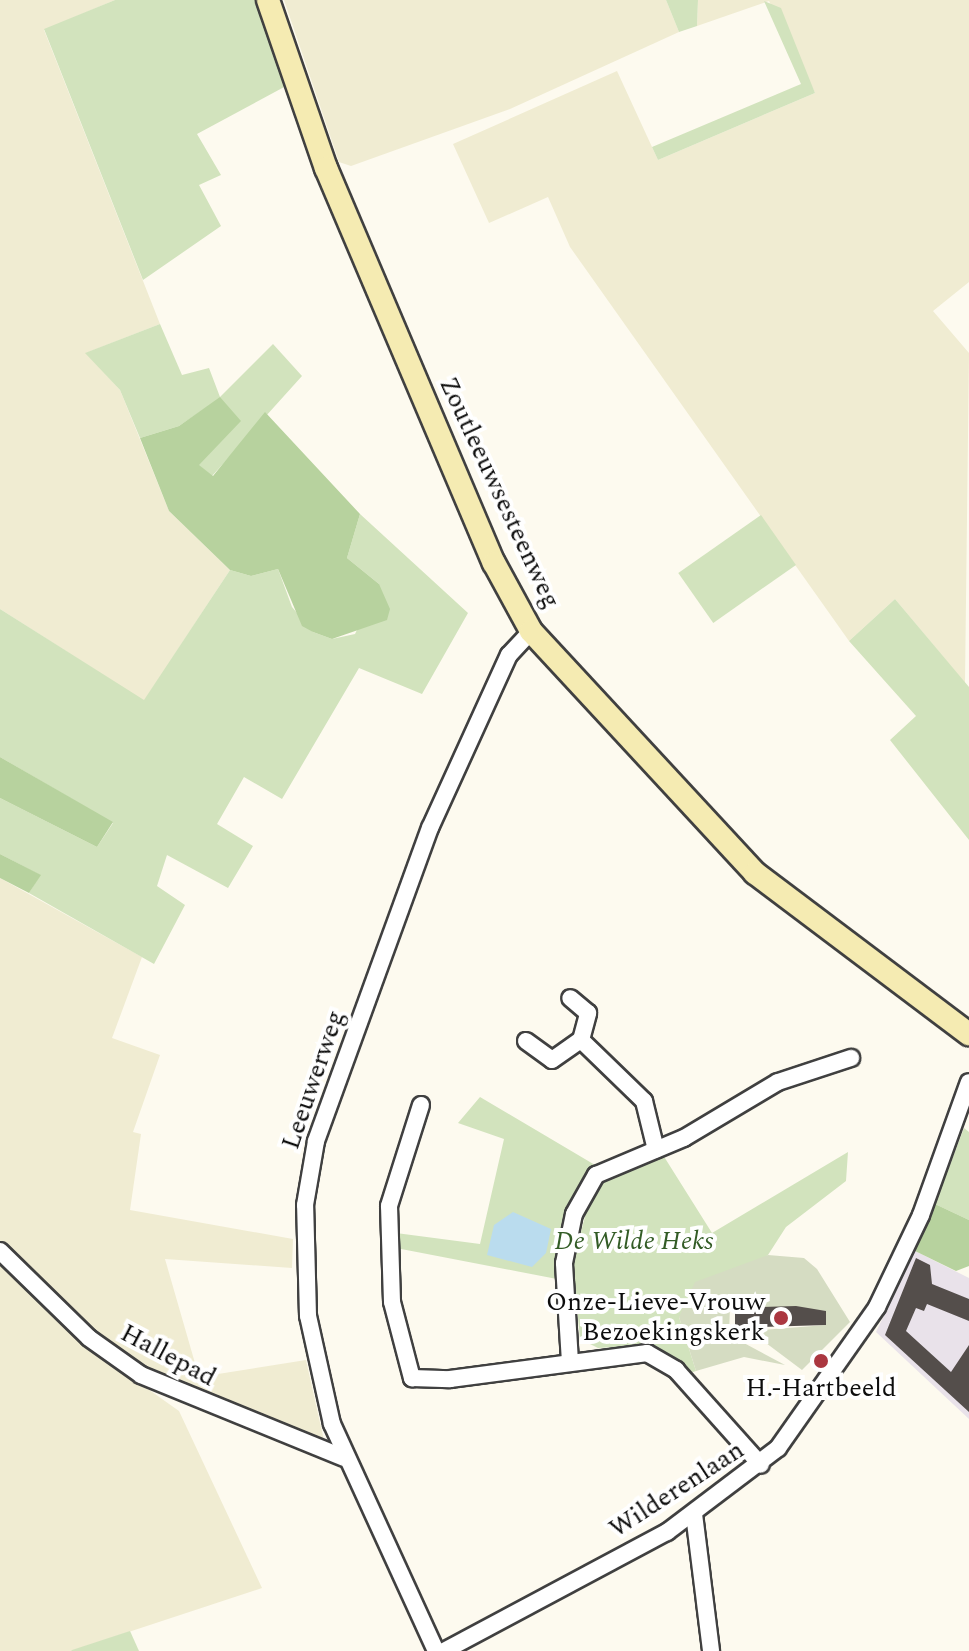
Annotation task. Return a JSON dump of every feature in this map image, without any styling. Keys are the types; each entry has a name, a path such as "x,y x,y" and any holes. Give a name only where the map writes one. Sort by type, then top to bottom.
{"street":[{"name":"Zoutleeuwsesteenweg","path":"268,0 330,177 494,563 531,631 746,865 969,1034"},
{"name":"Leeuwerweg","path":"436,1651 344,1458 318,1370 304,1276 313,1154 460,754 509,655 531,631"},
{"path":"526,1041 552,1060 581,1040 588,1013 570,998"},
{"path":"581,1040 644,1101 656,1150"},
{"path":"570,1362 564,1263 579,1200 605,1167 656,1150 778,1082 851,1058"},
{"name":"Wilderenlaan","path":"444,1651 694,1514 761,1465 827,1386 877,1307 921,1215 969,1082"},
{"path":"421,1105 389,1206 392,1302 412,1378 570,1362 661,1358 761,1465"},
{"name":"Hallepad","path":"0,1251 89,1338 141,1375 344,1458"},
{"path":"694,1514 711,1651"}],"shaded area":[{"path":"0,0 115,0 44,30 160,324 86,353 120,390 169,511 230,570 144,701 0,609"},
{"path":"284,0 666,0 679,32 510,109 351,166 339,162"},
{"path":"698,0 969,0 969,282 933,311 969,353 965,683 895,599 849,641 570,247 548,197 489,223 453,144 617,71 658,160 815,93 769,1 697,26"},
{"path":"0,878 142,957 112,1038 160,1055 133,1132 141,1134 130,1210 293,1239 292,1268 165,1259 199,1377 306,1360 325,1445 195,1396 113,1352 0,1241"},
{"path":"915,1251 969,1278 969,1419 876,1332"},
{"path":"0,1260 114,1365 179,1411 262,1588 71,1651 0,1651"}],"green space":[{"path":"115,0 256,0 286,86 197,134 221,175 199,185 221,226 143,280 44,29"},
{"path":"666,0 698,0 697,26 679,32"},
{"path":"764,1 781,8 815,93 658,160 652,147 801,84"},
{"path":"160,324 182,375 209,368 220,397 273,344 302,376 212,476 198,465 220,398 179,426 140,438 120,390 85,353"},
{"path":"220,397 241,421 199,465 213,476 265,412 360,514 347,558 379,584 390,609 387,620 332,639 313,632 302,626 278,569 251,576 230,570 169,511 140,438 179,426"},
{"path":"360,514 468,613 422,694 359,668 282,799 244,777 217,824 253,846 228,888 167,855 157,886 185,905 154,964 29,893 40,875 0,854 0,798 97,847 113,823 0,757 0,609 144,700 230,570 251,576 278,569 292,607 313,632 332,639 355,634 379,584 347,558"},
{"path":"761,515 796,565 713,623 678,573"},
{"path":"895,599 969,687 969,840 890,740 916,716 849,641"},
{"path":"0,757 113,822 97,847 0,798"},
{"path":"0,854 41,875 29,893 0,878"},
{"path":"480,1097 595,1165 573,1197 557,1279 396,1248 396,1233 480,1244 504,1139 458,1123"},
{"path":"964,1128 969,1132 969,1220 935,1204"},
{"name":"De Wilde Heks","path":"848,1152 846,1181 786,1227 768,1255 679,1317 696,1371 687,1374 648,1345 598,1348 580,1339 573,1263 590,1197 601,1181 663,1155 712,1233"},
{"path":"935,1204 969,1220 969,1266 956,1271 915,1251"},
{"path":"768,1255 804,1258 817,1269 850,1322 802,1370 750,1331 826,1325 826,1311 730,1307 729,1335 785,1365 744,1357 696,1371 679,1317 695,1282"},
{"path":"130,1631 139,1651 71,1651 72,1650"}],"water":[{"path":"513,1212 551,1229 546,1253 532,1267 487,1255 494,1225"}],"building":[{"path":"916,1258 930,1265 932,1284 969,1299 969,1321 927,1304 924,1311 916,1308 906,1331 951,1372 969,1345 969,1412 885,1335"},
{"name":"Onze-Lieve-Vrouw Bezoekingskerk","path":"796,1306 826,1311 826,1325 735,1328 735,1308"}],"place":[{"name":"Onze-Lieve-Vrouw Bezoekingskerk","path":"781,1318"},
{"name":"H.-Hartbeeld","path":"821,1361"}]}
